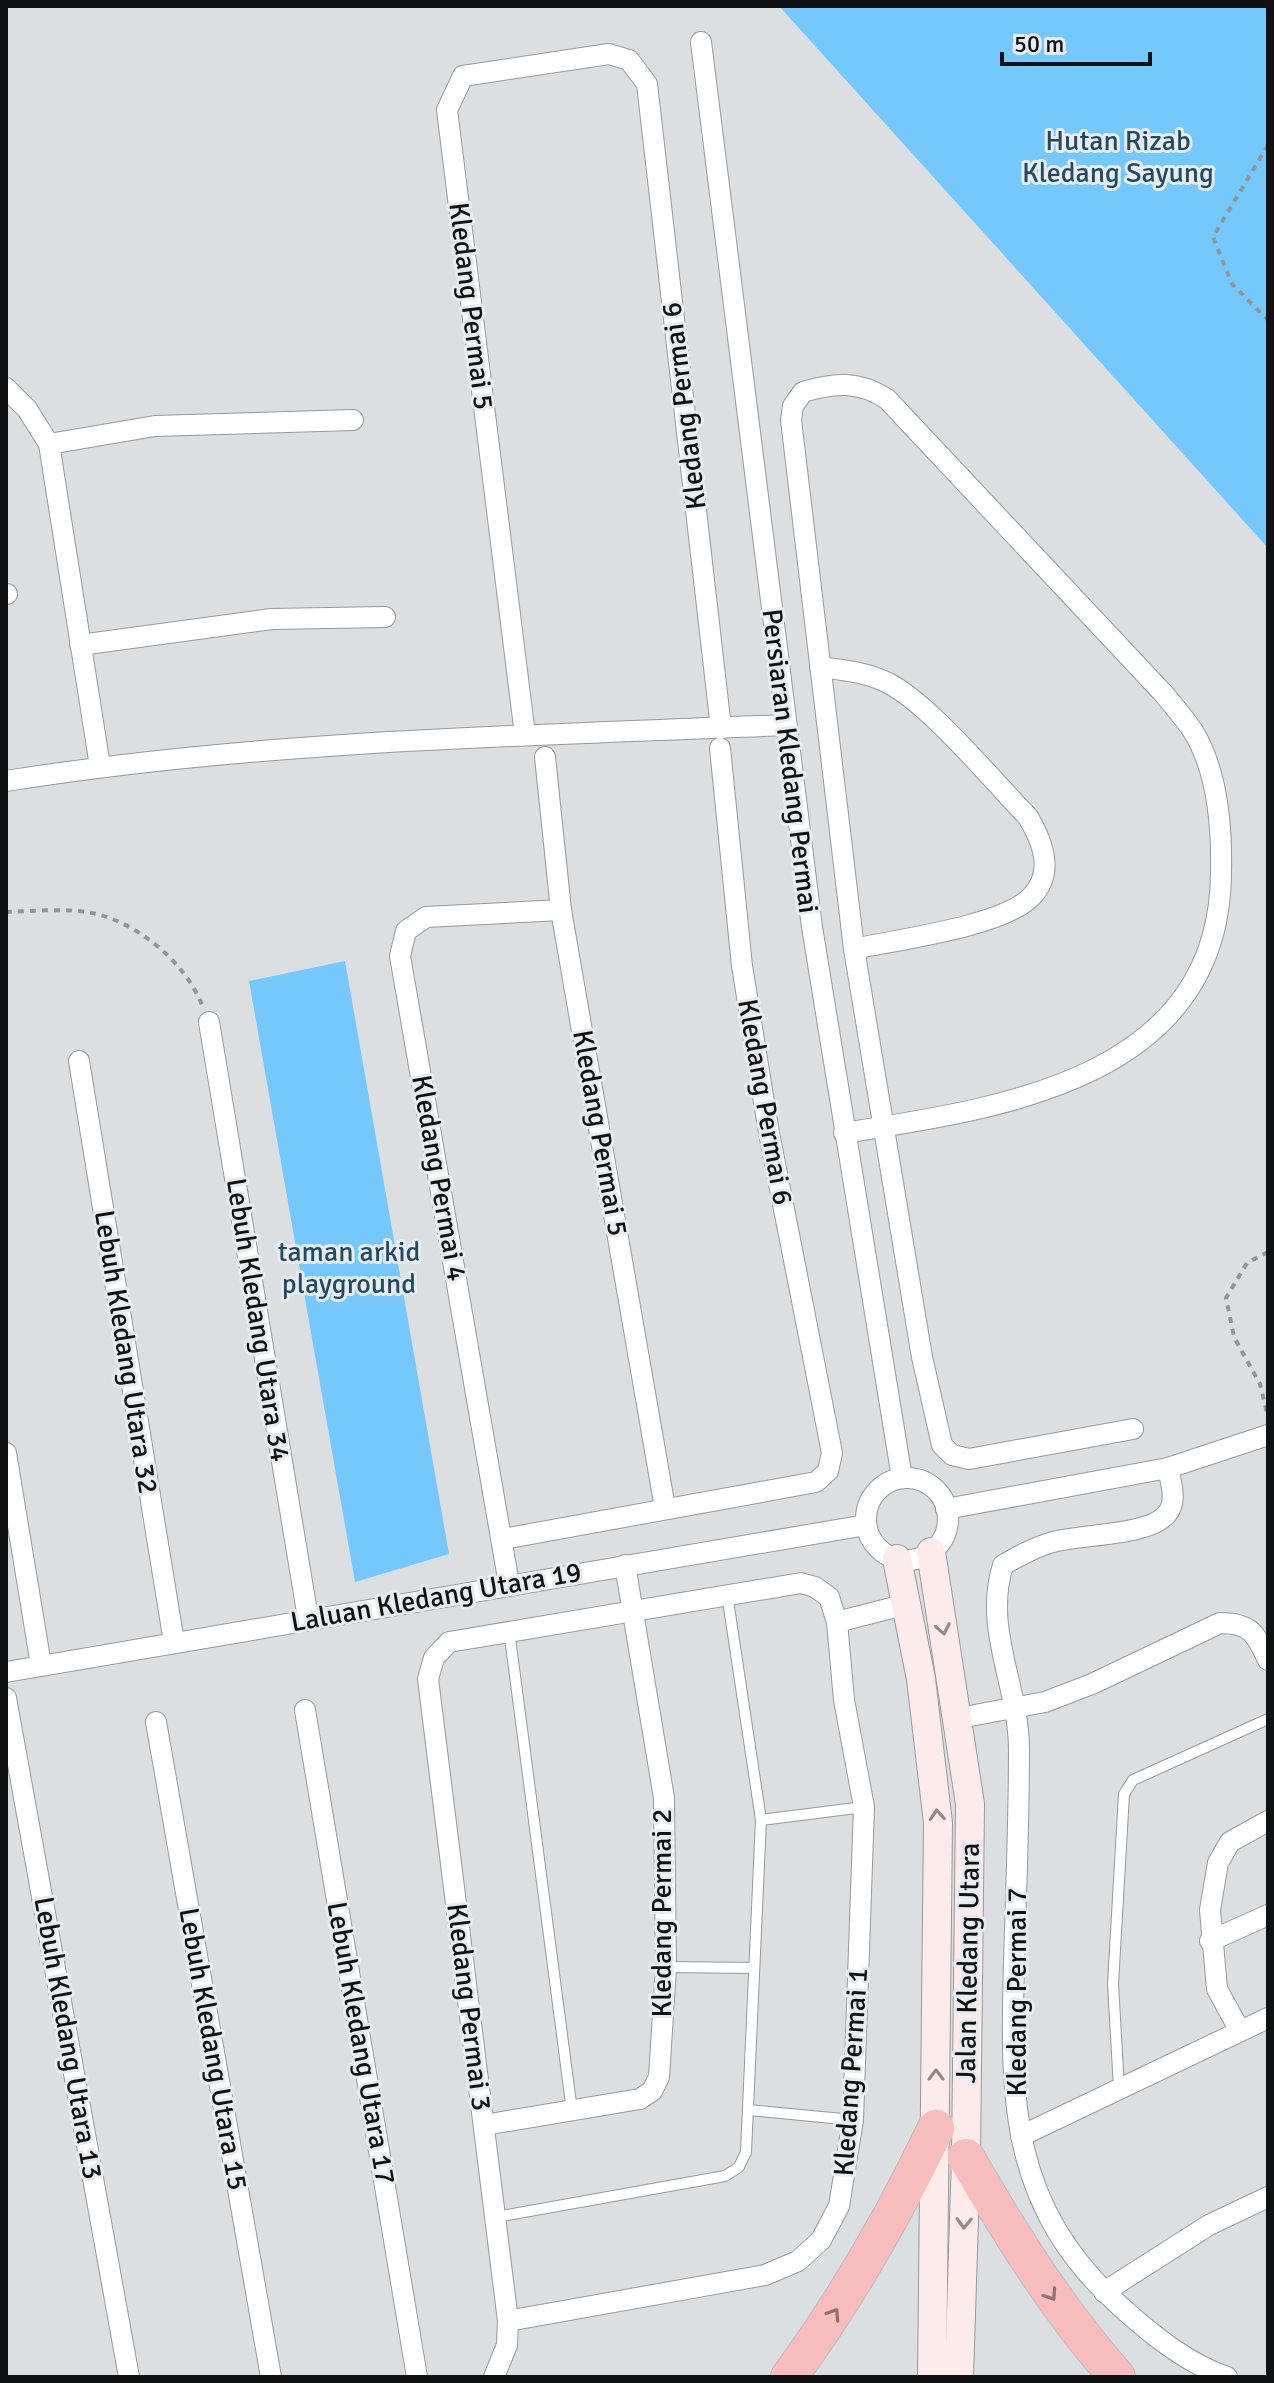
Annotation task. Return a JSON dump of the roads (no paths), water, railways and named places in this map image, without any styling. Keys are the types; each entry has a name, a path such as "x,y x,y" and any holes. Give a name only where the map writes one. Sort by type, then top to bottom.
{"highway":[{"path":"789,2377 835,2314 898,2207 936,2128"},
{"path":"966,2157 1024,2256 1070,2324 1117,2377"}],"main road":[{"name":"Jalan Kledang Utara","path":"931,1552 970,1804 966,2157 959,2377"},
{"name":"Jalan Kledang Utara","path":"897,1559 931,1745 938,1823 932,2377"}],"street":[{"name":"Persiaran Kledang Permai","path":"701,42 785,725 844,1133 902,1478"},
{"name":"Kledang Permai 5","path":"525,735 447,110 463,76 508,67 609,54 629,60 647,84"},
{"name":"Kledang Permai 6","path":"647,84 744,981 769,1133 832,1453 828,1471 816,1482 665,1508"},
{"path":"844,1133 885,1125 1048,1090 1144,1042 1182,1005 1211,948 1221,886 1222,829 1207,768 1194,733 1163,693 887,399 868,387 847,383 803,392 793,406 791,420 854,949 885,1125 922,1357 942,1445 952,1455 969,1459 1133,1429"},
{"path":"6,388 27,409 49,444 100,766"},
{"path":"49,444 155,426 353,420"},
{"path":"80,645 272,619 385,617"},
{"path":"820,667 859,673 887,683 917,703 1028,817 1041,839 1046,858 1032,897 1007,912 854,949"},
{"path":"6,781 100,766 312,746 525,735 720,738 785,725"},
{"name":"Kledang Permai 5","path":"545,757 561,910 665,1508"},
{"name":"Kledang Permai 4","path":"509,1584 400,956 406,931 426,917 561,910"},
{"name":"Lebuh Kledang Utara 34","path":"209,1022 308,1618"},
{"name":"Lebuh Kledang Utara 32","path":"79,1061 174,1642"},
{"path":"946,1509 1168,1468 1268,1435"},
{"path":"6,1453 41,1665"},
{"name":"Kledang Permai 7","path":"1168,1468 1174,1499 1167,1515 1149,1525 1054,1541 1003,1565 995,1593 997,1629 1016,1709 1019,1773 1012,2054 1021,2136 1031,2177 1068,2251 1104,2292 1180,2353 1227,2377"},
{"path":"902,1478 914,1478 934,1489 946,1509 945,1533 931,1552 909,1560 897,1559 876,1547 866,1525 869,1503 874,1494 882,1486 902,1478"},
{"path":"503,1539 665,1508"},
{"name":"Laluan Kledang Utara 19","path":"6,1672 866,1525"},
{"name":"Kledang Permai 2","path":"484,2125 640,2099 652,2091 659,2077 666,1967 664,1798 625,1565"},
{"path":"509,1629 801,1583 815,1587 829,1597 837,1622 907,1604"},
{"name":"Kledang Permai 1","path":"508,2321 765,2275 798,2261 821,2240 839,2206 853,2120 864,1807 844,1700 837,1622"},
{"path":"959,1718 1016,1709 1092,1684 1220,1623 1240,1623 1257,1637 1268,1660"},
{"name":"Kledang Permai 3","path":"494,2377 507,2345 508,2321 428,1679 434,1658 449,1642 509,1629"},
{"name":"Lebuh Kledang Utara 13","path":"6,1698 129,2377"},
{"name":"Lebuh Kledang Utara 17","path":"305,1710 417,2377"},
{"name":"Lebuh Kledang Utara 15","path":"156,1722 271,2377"},
{"path":"1240,2031 1226,2011 1217,1989 1210,1941 1210,1910 1218,1863 1230,1842 1268,1821"},
{"path":"1210,1941 1268,1915"},
{"path":"1021,2136 1268,2018"},
{"path":"1104,2292 1209,2225 1268,2197"}],"lane":[{"path":"496,2217 725,2176 739,2167 746,2152 761,1820 727,1594"},
{"path":"509,1629 572,2111"},
{"path":"1119,2088 1113,1984 1124,1794 1133,1780 1268,1719"},
{"path":"761,1820 864,1807"},
{"path":"666,1967 754,1968"},
{"path":"749,2110 853,2120"}],"park label":[{"name":"Hutan Rizab Kledang Sayung","path":"1118,157"},
{"name":"taman arkid playground","path":"349,1268"}]}
